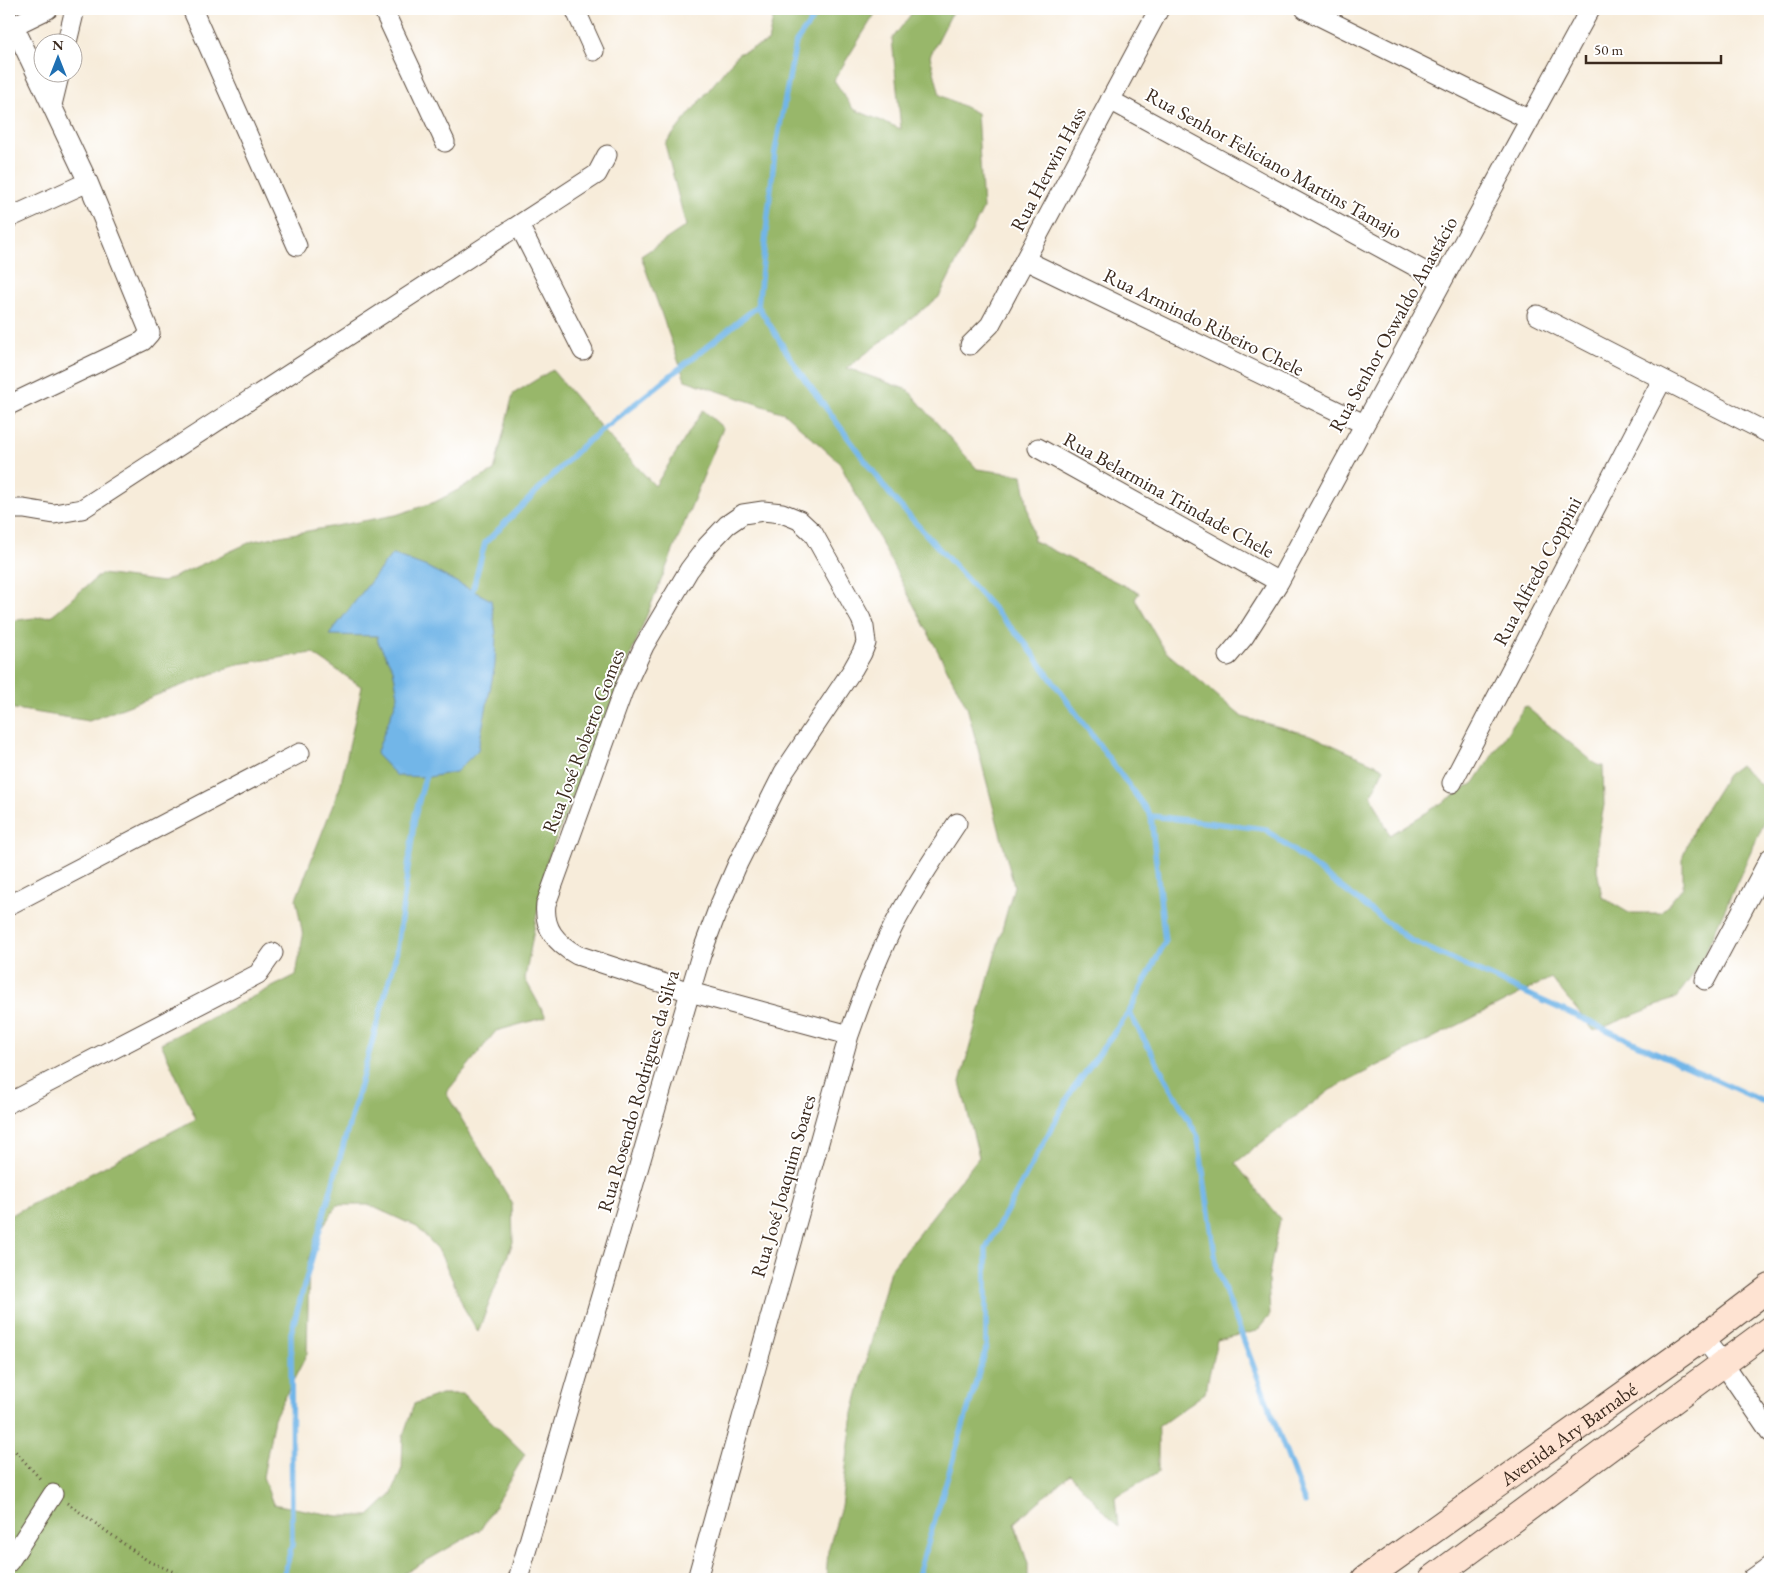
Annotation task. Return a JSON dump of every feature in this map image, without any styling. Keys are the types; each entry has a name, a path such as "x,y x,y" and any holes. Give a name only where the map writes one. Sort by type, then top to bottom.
{"street":[{"path":"9,405 143,341 150,333 88,182 52,105 12,27 48,9"},
{"path":"69,32 75,9"},
{"path":"192,9 297,246"},
{"path":"383,9 445,142"},
{"path":"575,9 594,50"},
{"name":"Rua Herwin Hass","path":"970,345 990,326 1159,9"},
{"path":"1305,9 1530,120"},
{"name":"Rua Senhor Oswaldo Anastácio","path":"1228,656 1244,637 1279,582 1590,9"},
{"path":"52,105 58,82"},
{"name":"Rua Senhor Feliciano Martins Tamajo","path":"1110,100 1442,281"},
{"path":"9,509 24,509 54,514 82,509 597,174 607,155"},
{"path":"9,218 88,182"},
{"path":"519,225 583,351"},
{"name":"Rua Armindo Ribeiro Chele","path":"1025,260 1364,424"},
{"path":"1537,315 1770,434"},
{"name":"Rua Alfredo Coppini","path":"1452,783 1662,380"},
{"name":"Rua Belarmina Trindade Chele","path":"1038,448 1279,582"},
{"name":"Rua José Roberto Gomes","path":"690,992 577,955 561,944 550,931 546,918 546,904 622,692 644,646 689,570 707,546 734,519 750,512 772,511 799,520 813,533 861,619 866,643"},
{"name":"Rua Rosendo Rodrigues da Silva","path":"518,1579 701,955 742,855 784,772 853,669 866,643"},
{"path":"9,905 300,753"},
{"name":"Rua José Joaquim Soares","path":"697,1579 849,1035 869,979 894,924 924,872 957,823"},
{"path":"1705,980 1770,858"},
{"path":"9,1103 258,974 272,953"},
{"path":"690,992 849,1035"},
{"name":"Avenida Ary Barnabé","path":"1365,1579 1703,1338 1770,1287"},
{"name":"Avenida Ary Barnabé","path":"1432,1579 1770,1329"},
{"path":"1703,1338 1723,1363 1770,1432"},
{"path":"9,1562 53,1494"},
{"path":"1752,1579 1770,1566"}],"path":[{"path":"9,1444 53,1494 148,1561 190,1579"}],"green space":[{"path":"775,9 878,9 834,80 853,109 901,129 892,39 915,9 954,9 930,56 940,95 977,113 983,209 939,297 847,368 908,390 977,469 1022,475 1034,541 1139,593 1135,599 1165,651 1242,717 1310,735 1384,768 1371,795 1390,835 1474,783 1525,706 1597,765 1603,766 1604,805 1598,837 1597,870 1602,897 1629,913 1661,913 1683,887 1683,855 1694,828 1727,775 1740,765 1770,794 1770,810 1698,968 1676,998 1594,1031 1551,978 1330,1090 1235,1163 1280,1219 1268,1280 1270,1315 1257,1331 1217,1340 1205,1393 1158,1427 1158,1473 1115,1497 1118,1527 1070,1474 1014,1523 1028,1564 1028,1579 826,1579 828,1551 841,1506 853,1413 890,1270 979,1157 960,1082 1014,886 967,707 839,462 784,413 685,380 641,256 686,226 665,144 738,54 768,42"},
{"path":"552,370 612,440 655,486 703,410 723,428 546,863 525,979 546,1017 496,1031 446,1093 512,1203 513,1242 478,1332 464,1308 438,1249 417,1227 369,1205 337,1205 320,1231 309,1258 307,1354 274,1418 263,1477 273,1504 337,1516 369,1516 391,1495 402,1468 403,1436 414,1404 441,1394 463,1394 525,1454 481,1529 395,1579 9,1579 9,1216 196,1119 161,1043 296,975 303,936 296,899 340,787 362,687 312,653 238,664 89,721 9,708 9,621 51,616 101,574 163,582 253,541 396,515 435,502 494,471 513,394"}],"water":[{"path":"392,554 427,567 491,600 496,633 495,665 478,750 456,772 429,777 397,776 376,754 398,696 393,669 378,642 377,636 329,635"}],"waterway":[{"path":"471,596 485,543 582,446 758,306 775,151 796,42 820,9"},
{"path":"758,306 798,370 892,497 1025,643 1151,816 1165,942 1129,1012 1071,1092 986,1249 986,1349 917,1579"},
{"path":"283,1579 292,1545 291,1333 396,956 415,816 427,770"},
{"path":"1151,816 1265,829 1410,940 1762,1101"},
{"path":"1129,1012 1198,1137 1217,1269 1305,1503"}]}
